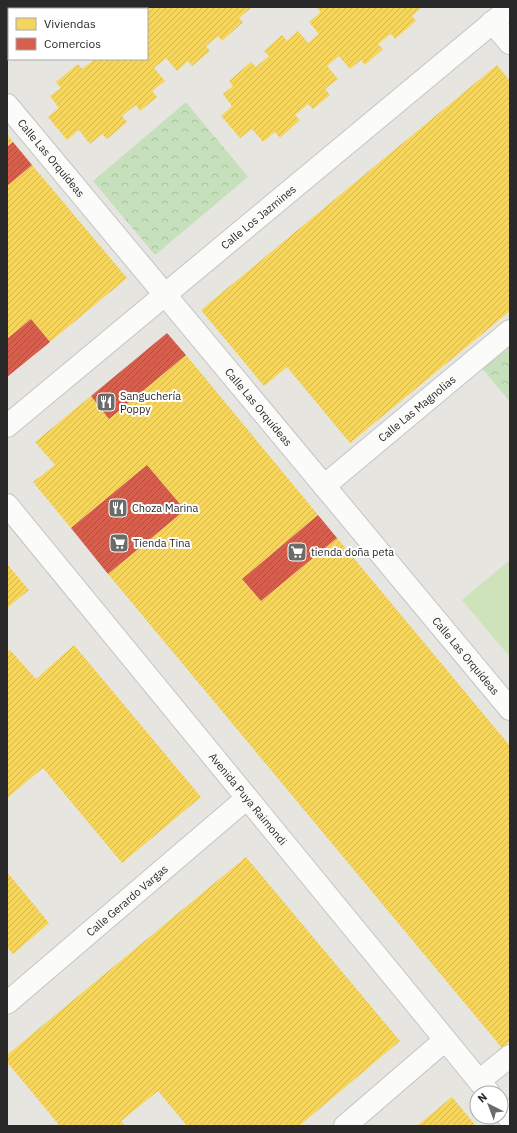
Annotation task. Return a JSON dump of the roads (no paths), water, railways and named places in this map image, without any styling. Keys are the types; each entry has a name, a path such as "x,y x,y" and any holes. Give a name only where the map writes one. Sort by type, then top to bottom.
{"street":[{"name":"Calle Los Jazmines","path":"7,426 510,8"},
{"path":"492,22 510,43"},
{"name":"Calle Las Orquídeas","path":"7,105 510,709"},
{"name":"Calle Las Magnolias","path":"324,486 510,331"},
{"name":"Avenida Puya Raimondi","path":"7,506 482,1085"},
{"name":"Calle Gerardo Vargas","path":"7,1004 247,798"},
{"path":"345,1126 445,1040"},
{"path":"486,1085 510,1056"}],"place":[{"name":"Sanguchería Poppy","path":"106,402"},
{"name":"Choza Marina","path":"118,508"},
{"name":"Tienda Tina","path":"119,543"},
{"name":"tienda doña peta","path":"297,552"}]}
